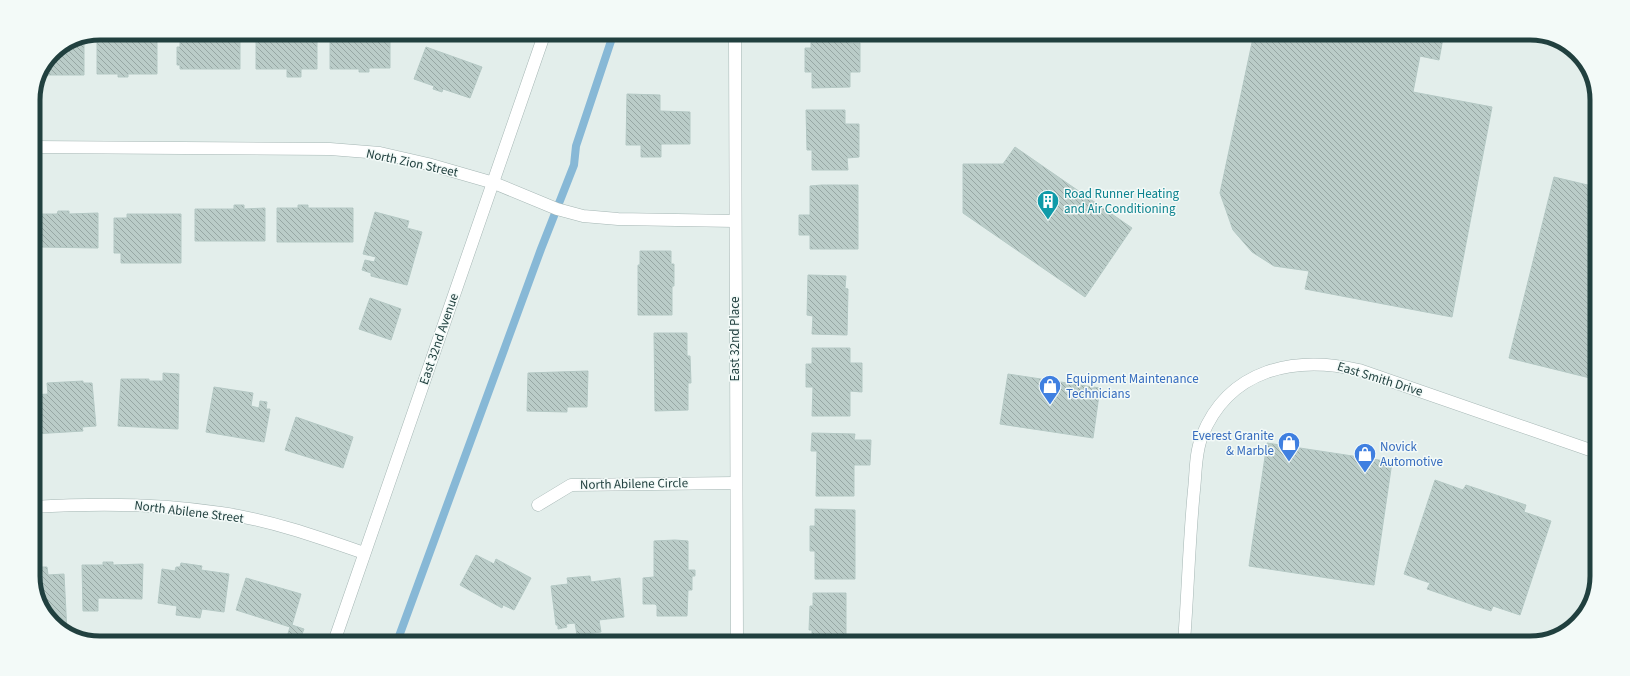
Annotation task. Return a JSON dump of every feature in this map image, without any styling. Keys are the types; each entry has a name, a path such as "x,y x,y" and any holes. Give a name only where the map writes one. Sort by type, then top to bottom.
{"street":[{"name":"East 32nd Avenue","path":"336,636 494,184 542,40"},
{"name":"East 32nd Place","path":"735,40 735,483 737,636"},
{"name":"North Zion Street","path":"40,147 330,149 380,153 428,164 494,184 557,209 584,216 618,219 735,221"},
{"name":"East Smith Drive","path":"1184,636 1193,502 1198,451 1202,437 1213,413 1241,384 1257,376 1282,367 1318,363 1336,364 1359,370 1590,450"},
{"name":"North Abilene Circle","path":"538,505 571,485 735,483"},
{"name":"North Abilene Street","path":"40,507 93,504 144,505 221,513 260,521 364,553"}],"building":[{"path":"140,40 140,42 143,40 157,40 157,74 128,74 128,77 118,77 118,74 97,74 97,41"},
{"path":"180,40 240,40 240,69 180,69 180,65 177,65 177,47 180,47"},
{"path":"256,40 317,40 317,69 301,69 301,77 287,77 287,69 256,69"},
{"path":"330,40 390,40 390,68 369,68 369,72 359,72 359,69 330,69"},
{"path":"811,40 849,40 849,43 860,43 860,72 850,72 850,87 812,88 812,72 805,72 805,48 811,48"},
{"path":"1253,40 1443,40 1439,60 1420,56 1413,92 1492,107 1452,317 1305,289 1309,271 1274,266 1252,252 1233,230 1220,193"},
{"path":"84,42 84,75 46,75 50,66 57,57 66,50"},
{"path":"426,47 482,67 470,98 443,89 442,92 433,89 434,86 414,79"},
{"path":"627,94 660,95 660,111 690,112 690,144 661,144 661,157 641,157 641,145 626,145"},
{"path":"806,110 845,110 845,124 859,124 859,157 847,158 848,170 812,170 812,150 807,150"},
{"name":"Road Runner Heating and Air Conditioning","path":"1015,147 1132,228 1085,297 963,213 963,164 1003,164"},
{"path":"1554,177 1590,186 1590,378 1509,358"},
{"path":"858,185 858,249 810,249 810,235 799,235 799,215 810,215 810,186"},
{"path":"234,205 244,205 244,209 265,208 265,241 195,241 195,209 234,209"},
{"path":"298,205 308,205 308,208 353,208 353,242 277,242 277,208 298,208"},
{"path":"58,211 69,211 69,214 98,213 98,248 40,247 40,214 57,214"},
{"path":"375,212 409,221 407,228 422,232 407,285 371,276 371,273 362,270 365,260 374,262 376,257 363,254"},
{"path":"127,214 181,214 181,263 121,263 121,253 114,253 114,218 127,218"},
{"path":"640,251 671,251 671,264 674,264 672,315 638,315 638,265 640,265"},
{"path":"808,275 846,276 845,288 848,289 847,335 812,334 813,316 807,315"},
{"path":"370,298 401,309 391,340 359,329"},
{"path":"654,333 687,333 687,356 690,356 691,383 688,383 688,410 655,411"},
{"path":"812,348 850,348 850,363 862,363 862,392 850,391 850,416 812,416 813,387 806,387 806,364 812,364"},
{"path":"588,371 587,407 567,407 567,412 527,411 528,373"},
{"path":"163,373 179,374 178,429 118,426 121,379 149,379 149,381 163,381"},
{"name":"Equipment Maintenance Technicians","path":"1008,374 1100,388 1093,438 1000,424"},
{"path":"83,381 83,383 92,383 96,426 82,427 83,431 40,434 40,395 48,394 47,383"},
{"path":"214,387 253,393 251,406 259,408 260,401 267,402 266,409 270,409 264,442 206,432"},
{"path":"296,417 353,437 343,468 285,450"},
{"path":"812,433 855,434 854,440 871,440 870,465 854,465 854,496 816,496 817,451 811,451"},
{"path":"1267,443 1392,462 1374,585 1249,566"},
{"path":"1435,480 1463,490 1466,485 1526,505 1524,512 1551,521 1520,615 1493,606 1491,611 1427,589 1430,583 1404,574"},
{"path":"815,509 855,510 855,579 815,579 815,551 810,551 810,526 815,526"},
{"path":"654,541 688,541 688,570 695,570 695,576 692,576 692,590 688,590 687,616 657,616 657,606 655,604 643,604 643,578 654,577"},
{"path":"476,555 494,564 496,559 531,578 514,610 503,605 502,608 460,585"},
{"path":"103,562 113,562 113,565 143,564 142,599 98,598 98,611 83,611 82,565 103,565"},
{"path":"181,563 202,566 201,570 229,574 224,612 202,609 200,618 176,615 177,606 158,603 162,569 175,571 176,567 180,567"},
{"path":"40,567 47,567 48,575 64,574 67,626 57,619 46,603 41,588"},
{"path":"590,576 591,582 620,578 624,617 599,620 601,632 577,635 575,623 566,624 567,627 558,629 558,625 556,625 551,586 568,584 567,578"},
{"path":"246,578 301,594 292,625 304,629 301,636 287,636 290,627 236,610"},
{"path":"813,593 846,593 846,636 812,636 812,630 809,630 810,606 813,606"}],"waterway":[{"path":"399,636 541,249 574,165 576,146 611,40"}],"place":[{"name":"Road Runner Heating and Air Conditioning","path":"1048,220"},
{"name":"Equipment Maintenance Technicians","path":"1050,406"},
{"name":"Everest Granite & Marble","path":"1289,462"},
{"name":"Novick Automotive","path":"1365,474"}]}
